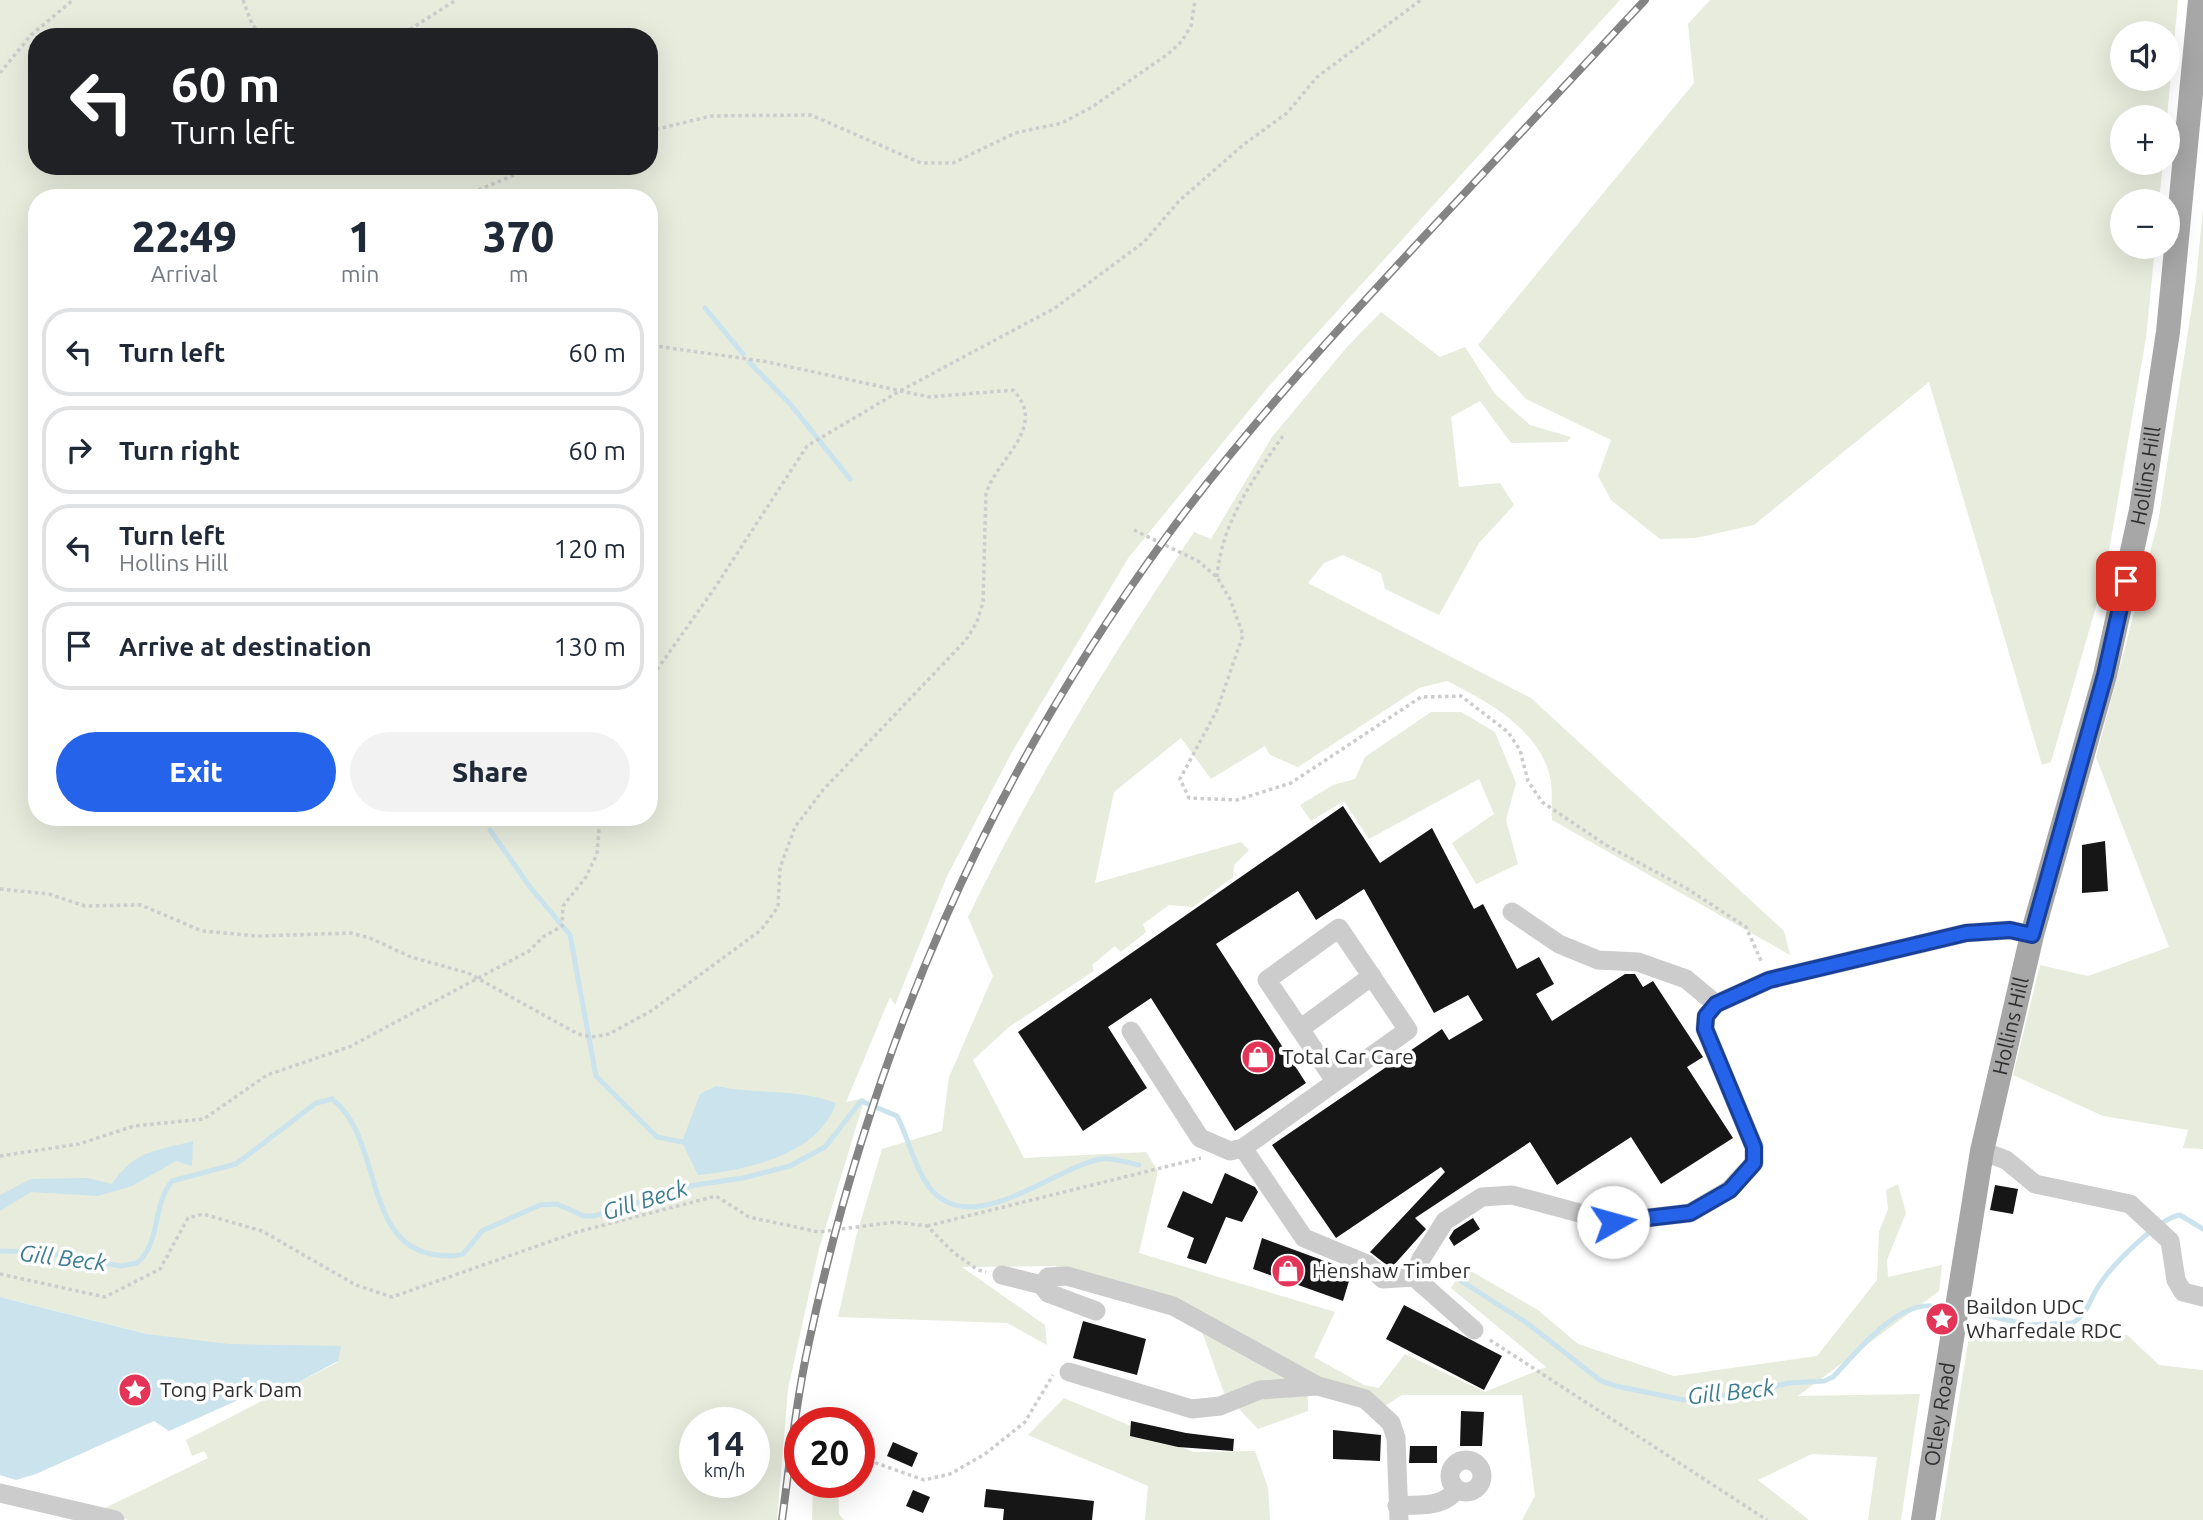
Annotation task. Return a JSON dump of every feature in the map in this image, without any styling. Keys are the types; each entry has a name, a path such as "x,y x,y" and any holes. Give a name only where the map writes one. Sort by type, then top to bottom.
{"main road":[{"name":"Hollins Hill","path":"1957,1311 1982,1151 2032,935 2105,675 2141,510 2168,332 2200,0"},
{"name":"Otley Road","path":"1923,1520 1957,1311"}],"street":[{"path":"1512,912 1559,944 1598,960 1638,962 1686,979 1716,1004"},
{"path":"1237,1150 1408,1030 1339,928 1267,980 1335,1081"},
{"path":"1414,1277 1421,1259 1445,1221 1482,1196 1512,1195 1613,1222 1690,1213 1730,1190 1754,1163 1754,1147 1705,1029 1706,1016 1716,1004 1769,980 1966,933 2010,930 2032,935"},
{"path":"1300,1029 1372,976"},
{"path":"1131,1031 1200,1138 1237,1150 1304,1238 1367,1264 1382,1279 1414,1277 1474,1330"},
{"path":"1982,1151 2006,1160 2035,1184 2130,1204 2170,1241 2176,1280 2183,1292 2203,1297"},
{"path":"1002,1275 1042,1285 1048,1293 1096,1311"},
{"path":"1042,1285 1048,1277 1067,1276 1173,1306 1318,1386 1365,1399 1391,1423 1396,1438 1398,1513 1449,1500 1457,1489"},
{"path":"1069,1371 1192,1409 1220,1406 1260,1391 1318,1386"},
{"path":"0,1493 115,1520"}],"path":[{"path":"39,28 73,0"},
{"path":"243,0 255,28"},
{"path":"412,28 456,0"},
{"path":"658,129 711,116 789,113 811,115 921,163 953,163 1015,133 1062,122 1092,107 1111,90 1168,54 1182,41 1191,26 1195,0"},
{"path":"658,668 714,589 807,446 898,392 1055,308 1144,242 1179,201 1243,145 1287,113 1317,77 1421,0"},
{"path":"0,73 28,39"},
{"path":"481,189 514,175"},
{"path":"0,889 49,894 85,906 141,905 202,932 258,936 351,933 370,938 411,957 480,979 578,1034 592,1037 609,1034 651,1011 761,930 778,907 780,868 795,827 823,790 966,640 977,622 983,601 986,494 989,484 1021,436 1026,423 1022,399 1013,390 1003,389 929,397 768,362 658,346"},
{"path":"1217,577 1219,553 1247,488 1284,433"},
{"path":"1135,530 1198,561 1217,577 1230,599 1243,635 1217,710 1180,779 1189,798 1237,800 1291,783 1421,697 1461,696 1508,732 1520,750 1528,781 1542,803 1606,845 1686,888 1746,927 1769,980"},
{"path":"0,1156 79,1144 134,1126 204,1119 267,1075 349,1047 480,979 529,951 543,937 556,932 562,926 560,915 563,906 580,886 597,854 599,826"},
{"path":"0,1274 104,1297 160,1269 188,1218 203,1214 262,1231 356,1285 392,1297 577,1232 716,1196 749,1217 819,1232 895,1222 927,1226 1237,1150"},
{"path":"927,1226 953,1252 978,1270 1002,1275"},
{"path":"1474,1330 1767,1520"},
{"path":"875,1461 923,1480 941,1478 985,1454 1025,1422 1050,1376 1069,1371"}],"shaded area":[{"path":"0,0 1620,0 1269,386 1129,557 1012,752 947,876 895,1005 890,997 846,1102 865,1098 819,1249 788,1389 786,1407 784,1407 777,1520 128,1520 103,1509 208,1458 204,1451 192,1456 186,1440 338,1362 147,1334 0,1297"},
{"path":"1710,0 2178,0 2176,21 2110,21 2110,91 2169,91 2168,105 2110,105 2110,175 2162,175 2160,189 2110,189 2110,259 2154,259 2146,338 2104,579 2051,762 2042,765 1929,382 1754,525 1696,538 1660,539 1611,500 1598,476 1611,440 1526,399 1478,345 1694,83 1688,24"},
{"path":"2203,208 2203,1149 2183,1148 2188,1130 2103,1116 2013,1075 2040,965 2088,976 2169,947 2096,757 2158,522 2196,281"},
{"path":"1381,312 1440,357 1465,347 1495,394 1530,425 1571,437 1567,442 1511,443 1480,401 1451,417 1459,487 1500,483 1514,505 1479,543 1439,615 1385,589 1381,573 1343,555 1324,563 1308,583 1531,698 1784,931 1790,955 1552,820 1550,777 1535,745 1523,731 1494,708 1447,681 1419,688 1298,767 1270,755 1265,746 1211,779 1181,738 1114,792 1095,883 1241,842 1249,850 1234,865 1233,877 1193,907 1169,905 1143,924 1146,932 1121,952 1115,946 1092,965 1094,971 1009,1027 973,1060 1024,1158 1146,1152 1158,1171 1139,1253 1335,1312 1314,1357 1364,1385 1379,1388 1405,1354 1485,1392 1546,1367 1451,1288 1464,1267 1538,1310 1578,1344 1674,1376 1817,1356 1877,1280 1879,1232 1888,1209 1886,1190 1898,1184 1906,1213 1887,1260 1888,1277 1942,1265 1939,1291 1798,1396 1920,1394 1901,1520 1868,1520 1877,1457 1812,1454 1758,1480 1809,1520 1522,1520 1535,1496 1522,1395 1402,1395 1380,1409 1307,1372 1308,1411 1258,1429 1224,1393 1200,1326 1055,1266 962,1267 1045,1325 1047,1345 1007,1323 838,1317 856,1237 882,1149 942,1131 949,1077 993,976 968,917 1020,816 1103,673 1194,532 1211,539 1272,437 1347,347"},
{"path":"1431,712 1461,712 1495,732 1516,783 1506,820 1518,864 1476,884 1452,843 1494,814 1479,779 1369,839 1344,801 1311,821 1300,805 1333,785 1355,779 1365,757"},
{"path":"1971,1323 2046,1337 2127,1335 2159,1365 2203,1370 2203,1520 1940,1520"},
{"path":"1064,1398 1193,1452 1255,1451 1268,1488 1270,1520 1145,1520 1148,1486 1028,1435"},
{"path":"813,1498 838,1498 839,1514 844,1520 812,1520"}],"water":[{"path":"716,1086 807,1095 836,1103 827,1121 814,1135 779,1157 737,1169 698,1175 682,1142 700,1094"},
{"path":"193,1141 192,1166 176,1161 132,1186 98,1196 31,1192 0,1211 0,1195 31,1179 88,1178 112,1184 129,1164 138,1158"},
{"name":"Tong Park Dam","path":"0,1297 147,1334 229,1344 341,1346 338,1361 295,1384 245,1397 169,1431 154,1421 36,1474 16,1480 0,1475"}],"building":[{"path":"1343,806 1380,863 1432,828 1474,909 1483,904 1517,969 1539,957 1554,984 1536,994 1552,1021 1625,974 1635,974 1643,987 1653,981 1703,1057 1687,1067 1733,1138 1661,1184 1631,1137 1557,1185 1530,1142 1415,1218 1426,1229 1393,1266 1388,1266 1370,1252 1445,1172 1441,1167 1336,1238 1272,1145 1442,1029 1449,1040 1483,1020 1468,995 1434,1013 1364,889 1316,920 1298,891 1216,944 1306,1083 1235,1131 1151,998 1108,1027 1147,1088 1083,1131 1018,1032"},
{"path":"2105,841 2108,891 2082,893 2082,845"},
{"path":"1225,1173 1255,1187 1258,1192 1242,1222 1226,1217 1206,1264 1187,1258 1194,1238 1167,1227 1183,1191 1212,1204"},
{"path":"1995,1185 2018,1189 2013,1214 1990,1210"},
{"path":"1473,1218 1480,1229 1454,1246 1449,1238 1454,1230"},
{"path":"1262,1238 1352,1271 1343,1301 1253,1269"},
{"path":"1404,1305 1502,1356 1484,1390 1386,1339"},
{"path":"1083,1321 1146,1339 1137,1375 1073,1358"},
{"path":"1461,1411 1484,1412 1482,1446 1460,1446"},
{"path":"1131,1421 1186,1433 1234,1439 1233,1451 1178,1447 1130,1436"},
{"path":"1333,1430 1381,1435 1380,1461 1333,1459"},
{"path":"893,1442 918,1453 912,1467 887,1456"},
{"path":"1410,1446 1437,1446 1437,1463 1409,1463"},
{"path":"986,1489 1094,1501 1092,1520 1003,1520 1004,1509 984,1507"},
{"path":"913,1490 930,1497 923,1513 906,1506"}],"waterway":[{"path":"705,308 743,354"},
{"path":"749,362 791,405 850,479"},
{"path":"490,830 530,887 570,935 596,1076 657,1137 682,1142"},
{"name":"Gill Beck","path":"0,1251 41,1252 121,1266 137,1263 150,1246 161,1201 172,1181 236,1164 316,1103 332,1099 348,1116 359,1138 384,1212 396,1233 413,1248 444,1256 463,1254 482,1231 540,1205 557,1204 584,1216 594,1216 695,1185 743,1178 790,1166 825,1147 861,1101 897,1116 925,1181 942,1199 963,1207 986,1205 1010,1198 1081,1165 1101,1159 1115,1159 1139,1165"},
{"name":"Gill Beck","path":"1985,1315 2029,1325 2073,1323 2085,1311 2098,1287 2113,1268 2135,1245 2160,1225 2180,1215 2203,1229"},
{"name":"Gill Beck","path":"1455,1277 1527,1323 1601,1381 1684,1400 1744,1394 1789,1383 1824,1381 1833,1377 1890,1321 1917,1307 1931,1306"}],"railway":[{"path":"782,1520 809,1342 835,1233 866,1126 903,1022 945,920 992,820 1044,723 1103,629 1167,536 1257,422 1385,278 1645,0"}],"place":[{"name":"Total Car Care","path":"1258,1057"},
{"name":"Henshaw Timber","path":"1288,1271"},
{"name":"Baildon UDC Wharfedale RDC","path":"1942,1319"},
{"name":"Tong Park Dam","path":"135,1390"}],"route":[{"path":"1613,1222 1690,1213 1730,1190 1754,1163 1754,1147 1705,1029 1706,1016 1716,1004 1769,980 1966,933 2010,930 2032,935 2105,675 2126,581"}]}
